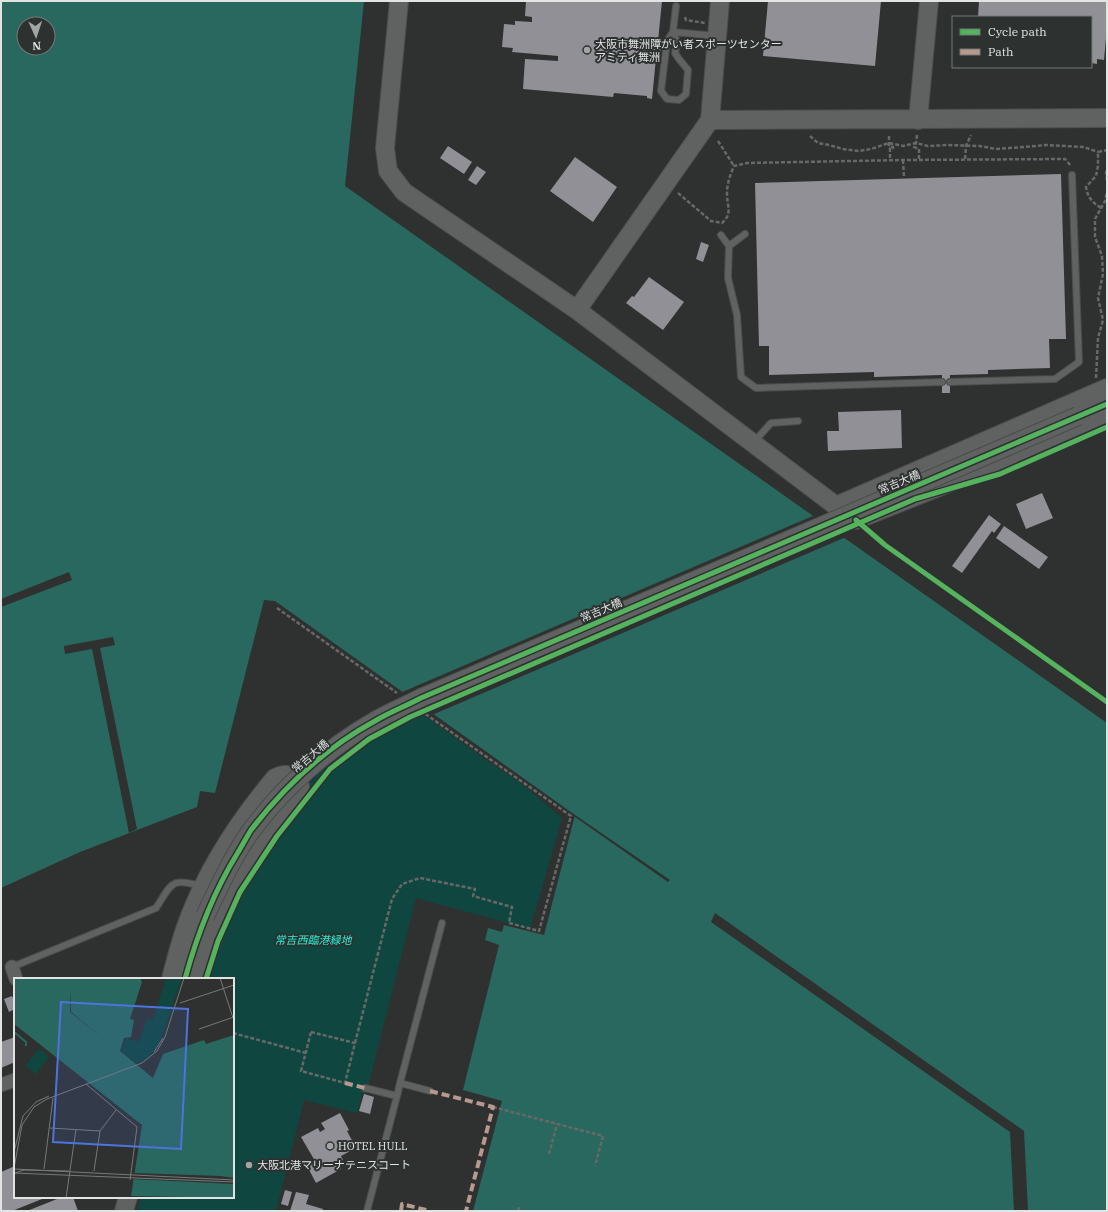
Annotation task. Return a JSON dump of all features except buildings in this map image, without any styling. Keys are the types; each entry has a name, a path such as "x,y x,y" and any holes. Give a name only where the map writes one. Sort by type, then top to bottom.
{"street":[{"path":"399,1 385,148 388,171 404,192 577,310 856,520 964,477 997,466 1107,419"},
{"path":"577,310 710,120 712,29 720,1"},
{"path":"917,128 929,1"},
{"path":"710,120 917,128 1107,118"},
{"path":"836,506 1102,385"},
{"name":"常吉大橋","path":"185,978 205,916 230,865 246,838 277,799 307,771 349,738 375,721 421,698 1107,404"},
{"path":"171,978 188,921 203,887 221,853 245,817 275,778 290,775 296,778 300,786 297,796 268,834 227,904 205,958 199,978"},
{"path":"12,967 16,978"},
{"path":"1,1085 14,1080"}],"lane":[{"path":"673,32 677,42 675,53 678,59 688,70 686,94 679,100 667,99 661,92 667,41 673,32 676,6"},
{"path":"673,32 712,29"},
{"path":"950,382 1055,379 1079,362 1072,175"},
{"path":"729,246 745,234"},
{"path":"721,235 729,246 728,278 737,315 741,377 756,388 942,382"},
{"path":"753,443 772,422 798,421"},
{"path":"12,967 156,908 170,887 175,883 181,881 203,887"},
{"path":"367,1211 442,923"},
{"path":"400,1083 430,1090"},
{"path":"365,1088 397,1096"}],"path":[{"path":"685,17 686,20 712,29"},
{"path":"917,128 916,143 914,147 919,149 919,160"},
{"path":"965,159 966,146 971,135"},
{"path":"810,136 818,143 859,151 872,149 889,143 904,146 916,143 928,146 948,145 996,149 1046,144 1084,147 1098,152 1107,150"},
{"path":"889,136 889,146 893,147 890,148 890,160"},
{"path":"718,141 734,166"},
{"path":"1098,152 1096,176 1086,187 1088,196 1094,204 1101,208"},
{"path":"734,166 747,163 965,159 1065,159 1072,167 1072,175"},
{"path":"903,160 904,178"},
{"path":"678,193 712,221 722,223 728,218 729,208 727,194 729,178 734,166"},
{"path":"1107,171 1107,181"},
{"path":"1102,385 1098,338 1103,320 1098,298 1103,274 1102,256 1096,237 1095,219 1105,201 1107,191"},
{"path":"277,608 401,696"},
{"path":"419,712 432,708"},
{"path":"355,1044 311,1032 301,1072 345,1083 355,1044 392,899 402,884 420,878 475,889 473,896 512,907 509,923 539,931 570,816 419,712"},
{"path":"234,1033 306,1053"},
{"path":"493,1107 603,1136 595,1166"},
{"path":"549,1154 557,1124"},
{"path":"518,1211 519,1207"}],"green space":[{"name":"常吉西臨港緑地","path":"418,711 525,786 562,818 530,929 416,898 366,1094 362,1093 357,1113 304,1100 276,1211 137,1211 141,1198 234,1198 234,978 202,978 239,888 305,790 324,766 366,737"}],"shaded area":[{"path":"1,1 364,1 345,186 1107,723 1107,1211 473,1211 502,1101 463,1090 499,945 485,940 488,928 502,932 504,925 544,935 575,815 275,601 264,600 215,793 200,791 197,807 80,852 1,888"}],"pier":[{"path":"815,515 846,537 432,715 400,693"},
{"path":"69,572 72,580 1,607 1,599"},
{"path":"113,637 115,645 100,648 137,829 129,833 92,649 65,654 64,646"},
{"path":"575,815 670,880 668,882 575,817"},
{"path":"715,913 1024,1131 1028,1211 1014,1211 1010,1132 711,922"}],"marked path":[{"path":"345,1083 365,1088"},
{"path":"430,1091 493,1107 466,1211"},
{"path":"401,1211 402,1204 430,1211"}],"cycle path":[{"path":"185,978 200,930 213,899 228,869 251,830 292,783 323,756 357,731 421,698 1107,404"},
{"path":"206,978 218,941 240,892 277,836 330,769 369,739 410,717 915,499 1000,474 1107,427"},
{"path":"856,520 885,545 1107,702"}],"place":[{"name":"大阪市舞洲障がい者スポーツセンター アミティ舞洲","path":"587,50"},
{"name":"HOTEL HULL","path":"330,1146"},
{"name":"大阪北港マリーナテニスコート","path":"249,1165"}]}
